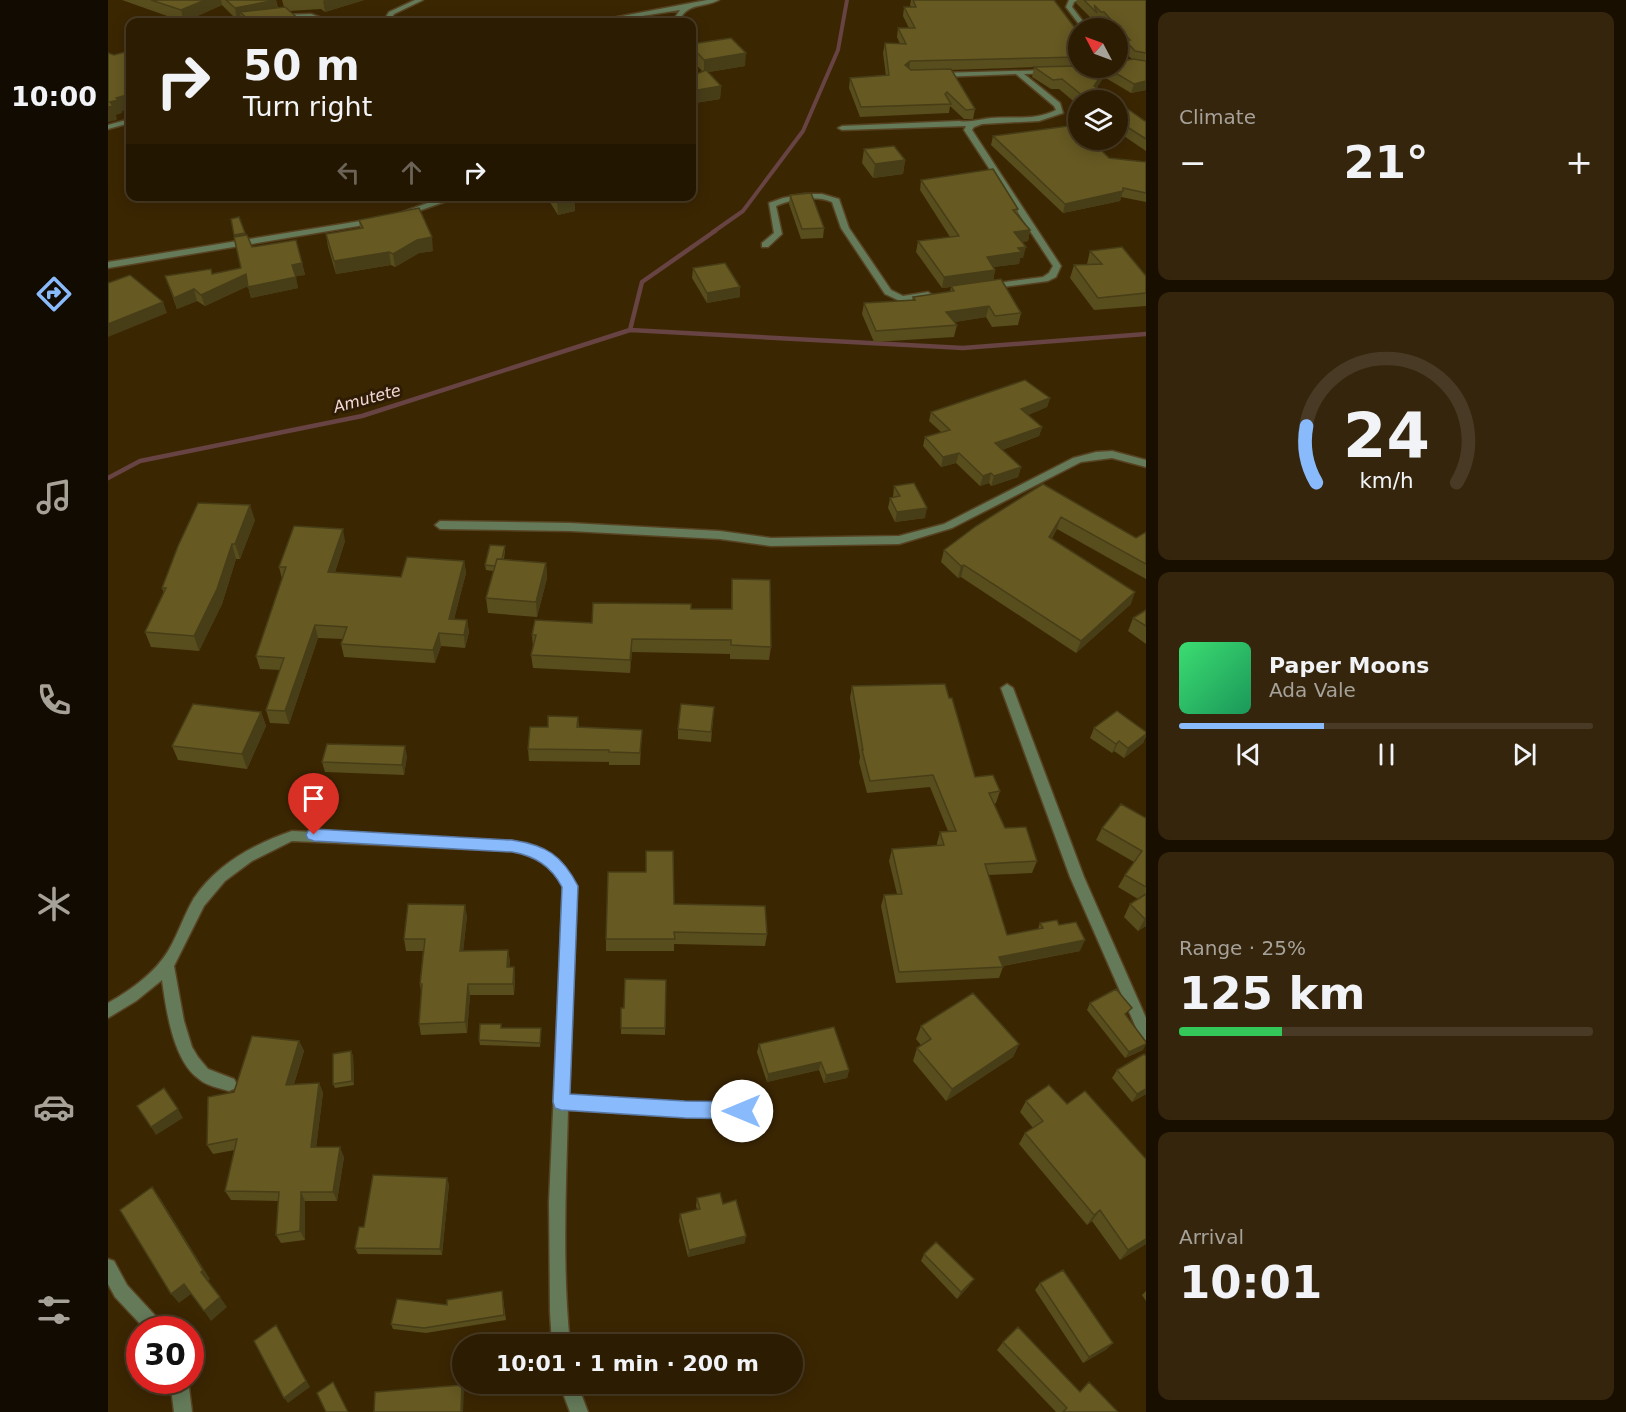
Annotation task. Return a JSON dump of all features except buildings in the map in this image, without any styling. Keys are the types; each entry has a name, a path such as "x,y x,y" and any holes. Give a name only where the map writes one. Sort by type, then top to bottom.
{"street":[{"path":"388,18 391,13 420,0"},
{"path":"618,18 716,0"},
{"path":"1075,0 1069,7 1077,18"},
{"path":"677,18 680,12 691,6"},
{"path":"275,18 311,16 317,18"},
{"path":"931,75 1054,71"},
{"path":"842,128 971,124 983,121 1039,118 1059,111 1058,105 1019,73"},
{"path":"108,127 126,122"},
{"path":"971,124 969,132 1057,266 1053,275 1045,279 976,289"},
{"path":"765,245 778,234 772,205 795,199 829,197 836,201 845,228 891,295 902,299 942,294"},
{"path":"397,215 442,201"},
{"path":"108,265 386,218"},
{"path":"440,525 604,529 720,536 771,542 899,540 948,526 1077,460 1100,453 1111,453 1146,464"},
{"path":"1007,688 1077,877 1146,1034"},
{"path":"108,1011 147,984 167,965 197,907 208,892 235,863 267,844 292,836 512,846 529,849 559,866 570,886 557,1202 560,1334"},
{"path":"167,965 177,1018 194,1064 210,1078 230,1084"},
{"path":"561,1102 694,1110 762,1110"},
{"path":"108,1267 122,1291 144,1316"},
{"path":"181,1394 183,1412"},
{"path":"572,1394 579,1412"}],"waterway":[{"path":"713,232 743,211 803,131 838,50 847,0"},
{"path":"630,330 642,282 715,231"},
{"name":"Amutete","path":"108,478 140,461 362,416 630,330"},
{"path":"630,330 963,348 1146,334"}],"route":[{"path":"314,835 512,846 529,849 546,857 559,866 570,886 561,1102 685,1110 742,1111"}]}
